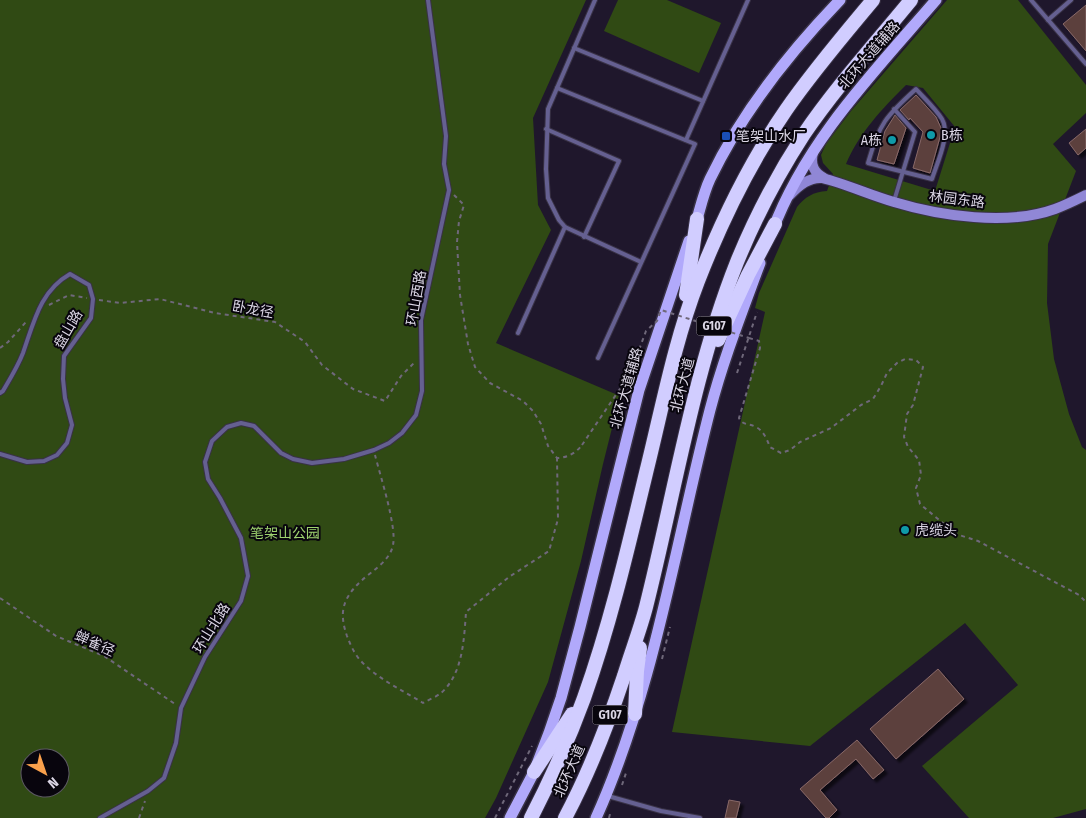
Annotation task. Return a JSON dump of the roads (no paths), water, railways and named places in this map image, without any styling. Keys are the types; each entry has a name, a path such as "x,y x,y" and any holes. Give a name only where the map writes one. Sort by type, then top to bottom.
{"highway":[{"name":"北环大道","path":"532,818 583,700 612,605 677,347 701,274 724,220 753,164 786,111 825,58 873,0"},
{"name":"北环大道","path":"565,818 593,760 614,706 645,609 697,389 718,312 737,262 761,210 804,135 852,71 911,0"},
{"path":"677,347 697,219"},
{"path":"697,389 748,275 775,224"},
{"path":"635,714 636,671 645,609"},
{"path":"534,772 583,700"}],"main road":[{"name":"北环大道辅路","path":"510,818 534,772 549,733 570,665 639,390 710,179 741,125 779,69 840,0"},
{"name":"北环大道辅路","path":"596,818 607,795 635,714 664,604 716,387 731,341 775,224 826,131 850,100 936,0"},
{"name":"北环大道辅路","path":"826,131 852,71"}],"street":[{"path":"813,153 814,170 825,179"},
{"path":"787,199 806,181 817,178 825,179"},
{"name":"林园东路","path":"825,179 894,202 925,210 967,216 1014,217 1054,210 1086,195"}],"lane":[{"name":"环山西路","path":"227,427 241,423 254,426 282,453 293,460 312,463 344,459 374,450 389,443 402,433 416,415 422,391 421,320 449,190 444,164 446,136 428,0"},
{"path":"595,0 548,109 546,129 548,198 559,220 565,227 641,262"},
{"path":"686,140 748,0"},
{"path":"1031,0 1086,64"},
{"path":"1048,20 1071,0"},
{"path":"574,48 703,101"},
{"path":"557,88 695,144 598,358"},
{"path":"916,89 942,118 945,125 944,138 932,179 868,163 877,135 884,121 894,109 916,89"},
{"path":"894,109 915,132 894,202"},
{"path":"546,129 619,161 584,236"},
{"path":"518,333 565,227"},
{"name":"盘山路","path":"0,393 3,391 22,355 43,299 59,280 70,274 89,285 93,299 91,318 64,356 63,380 65,398 72,425 66,443 57,455 44,461 26,462 0,454"},
{"name":"环山北路","path":"100,818 148,791 164,778 176,742 181,708 204,657 241,601 248,576 240,538 220,498 208,480 205,462 212,441 227,427"},
{"path":"607,795 661,811 700,818"}],"place":[{"name":"B栋","path":"931,135"},
{"name":"笔架山水厂","path":"726,136"},
{"name":"A栋","path":"892,140"},
{"name":"虎缆头","path":"905,530"}],"park label":[{"name":"笔架山公园","path":"285,533"}]}
